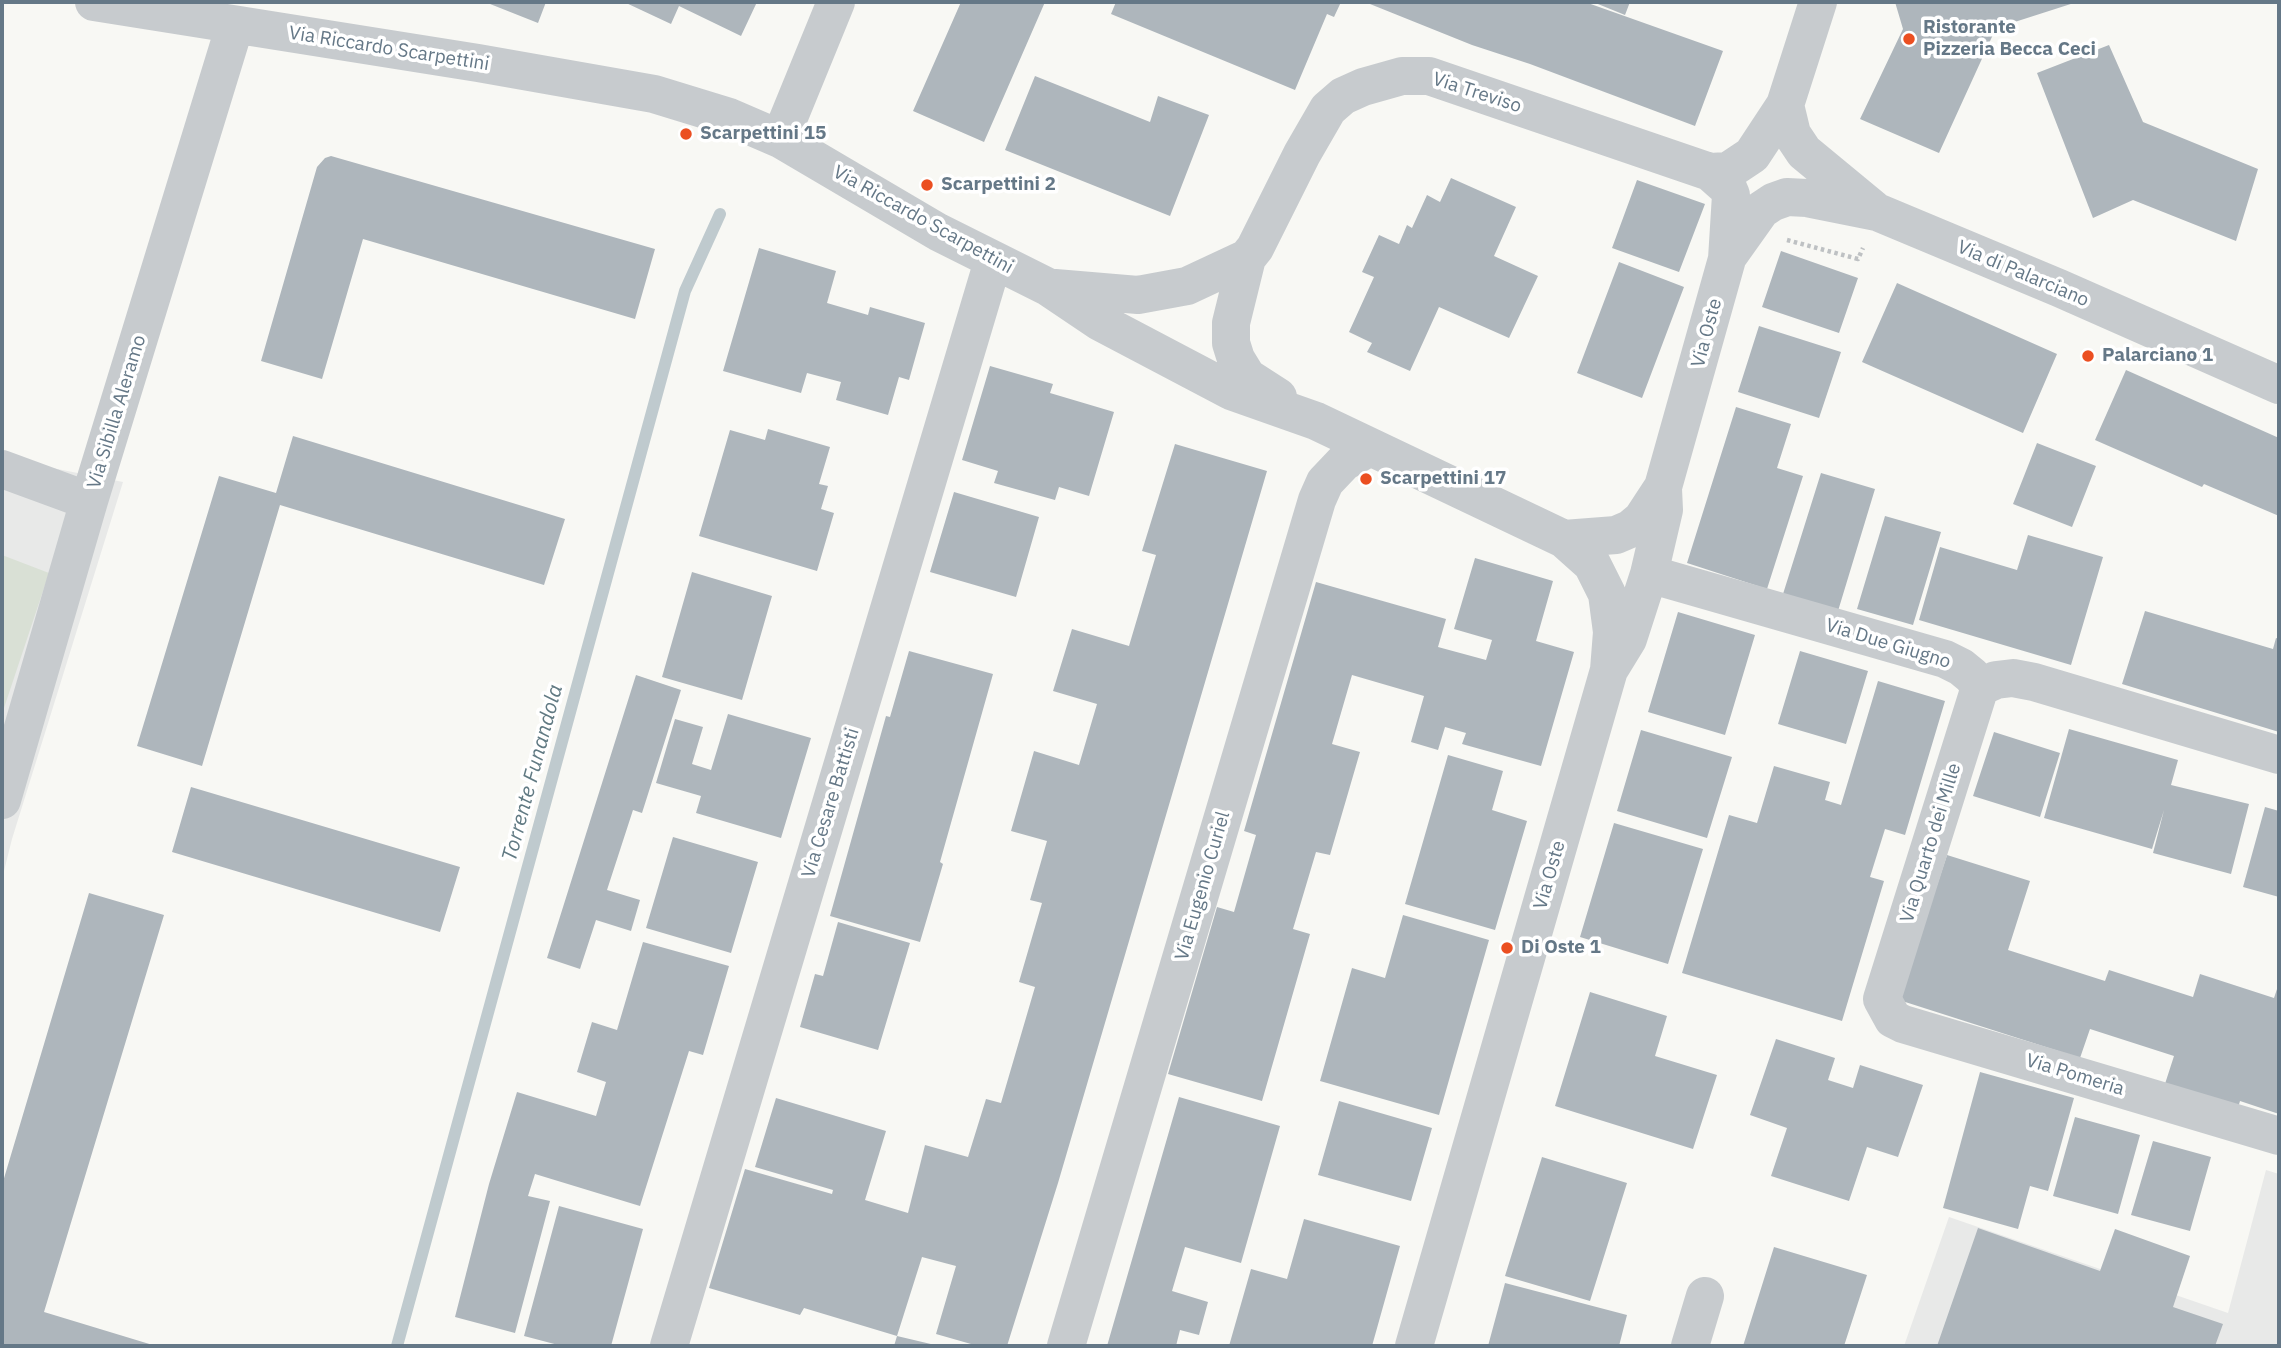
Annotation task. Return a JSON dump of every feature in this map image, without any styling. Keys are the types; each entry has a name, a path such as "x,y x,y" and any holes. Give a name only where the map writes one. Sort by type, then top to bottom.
{"street":[{"name":"Via Riccardo Scarpettini","path":"94,2 478,63 653,94 729,117 780,139 938,232 1048,287 1100,322 1231,391 1316,421 1564,539 1592,564 1606,594 1612,632 1609,670"},
{"path":"780,139 836,2"},
{"path":"1710,172 1728,171 1752,155 1785,105 1818,2"},
{"name":"Via Sibilla Aleramo","path":"2,800 89,501 236,25"},
{"name":"Via Treviso","path":"1316,421 1247,377 1236,359 1231,343 1231,323 1247,258 1255,248 1328,109 1343,96 1363,87 1402,76 1429,76 1710,172"},
{"path":"1785,105 1793,134 1804,152 1877,212"},
{"name":"Via Oste","path":"1564,539 1616,535 1630,529 1642,519 1662,487 1727,259 1731,195 1728,188 1710,172"},
{"name":"Via di Palarciano","path":"1760,210 1787,197 1807,198 1877,212 2059,288 2279,385"},
{"name":"Via Oste","path":"1727,259 1760,210"},
{"path":"1048,287 1138,295 1187,286 1247,258"},
{"name":"Via Cesare Battisti","path":"670,1346 993,261"},
{"name":"Via Eugenio Curiel","path":"1066,1346 1317,500 1325,482 1344,462 1370,447"},
{"path":"2,469 89,501"},
{"name":"Via Oste","path":"1414,1346 1609,670 1628,639 1649,574 1664,510 1662,487"},
{"name":"Via Due Giugno","path":"1649,574 1945,659 1972,676 1980,687"},
{"path":"1980,687 1996,680 2013,678 2034,682 2279,755"},
{"name":"Via Quarto dei Mille","path":"1882,999 1980,687"},
{"name":"Via Pomeria","path":"1882,999 1893,1019 1903,1024 2279,1136"},
{"path":"1690,1346 1705,1296"}],"shaded area":[{"path":"2,458 123,482 2,879"},
{"path":"2,555 49,573 2,714"},
{"path":"2266,1170 2279,1174 2279,1346 1904,1346 1949,1217 2228,1313"}],"building":[{"path":"485,2 546,2 538,23"},
{"path":"624,2 757,2 741,36 679,6 671,24"},
{"path":"961,2 1045,2 984,142 913,111"},
{"path":"1116,2 1341,2 1334,17 1327,14 1295,90 1111,14"},
{"path":"1365,2 1585,2 1723,51 1695,126 1472,45"},
{"path":"1593,2 1630,2 1625,15"},
{"path":"1895,2 2077,2 1996,28 1939,153 1860,119 1903,29"},
{"path":"2109,45 2143,122 2258,169 2236,241 2133,200 2093,218 2037,73"},
{"path":"1035,76 1150,122 1158,96 1209,115 1170,216 1005,150"},
{"path":"331,156 655,249 635,319 363,239 322,379 261,361 317,167 325,158"},
{"path":"1451,178 1516,207 1494,256 1538,276 1509,338 1439,307 1410,371 1367,352 1372,343 1349,332 1374,277 1362,272 1379,235 1399,244 1407,225 1412,228 1427,195 1440,202"},
{"path":"1637,180 1705,204 1679,272 1612,248"},
{"path":"759,248 836,271 827,303 868,315 870,307 925,323 909,380 899,377 888,415 836,400 841,382 807,373 801,393 723,371"},
{"path":"1781,251 1858,278 1839,333 1762,307"},
{"path":"1619,262 1684,287 1642,398 1577,373"},
{"path":"1897,283 2057,354 2023,433 1862,362"},
{"path":"1759,326 1841,352 1819,418 1738,392"},
{"path":"990,366 1053,384 1050,393 1114,412 1089,496 1059,487 1055,500 994,483 998,471 962,460"},
{"path":"2126,370 2279,438 2279,516 2204,484 2202,487 2095,440"},
{"path":"1736,407 1791,424 1777,468 1803,476 1767,589 1687,563"},
{"path":"768,429 830,447 819,484 828,486 821,509 834,513 817,571 699,536 730,430 765,440"},
{"path":"293,436 565,519 544,585 280,505 202,766 137,746 219,476 276,493"},
{"path":"2037,443 2096,466 2072,527 2013,504"},
{"path":"1175,444 1267,471 1058,1183 1007,1346 978,1346 936,1334 956,1266 922,1257 897,1336 804,1308 800,1315 709,1288 745,1169 832,1194 833,1190 755,1167 776,1098 886,1131 865,1200 908,1213 925,1145 968,1157 986,1099 1001,1103 1035,987 1019,982 1042,903 1030,900 1047,841 1011,831 1034,751 1079,765 1097,704 1053,691 1072,629 1129,646 1156,555 1142,551"},
{"path":"1821,473 1875,489 1838,611 1783,594"},
{"path":"954,492 1039,517 1016,597 930,572"},
{"path":"1885,516 1941,532 1913,625 1857,609"},
{"path":"2028,535 2103,557 2071,665 1919,620 1940,547 2017,570"},
{"path":"1475,558 1553,581 1536,641 1574,652 1541,766 1462,744 1466,733 1445,727 1438,750 1411,742 1424,696 1352,675 1332,744 1360,752 1330,855 1316,852 1293,929 1310,934 1262,1101 1168,1074 1217,907 1234,912 1256,835 1244,831 1316,582 1446,619 1438,647 1486,660 1492,640 1454,629"},
{"path":"692,572 772,596 742,700 662,677"},
{"path":"2145,611 2273,649 2276,638 2279,639 2279,732 2122,684"},
{"path":"1678,612 1755,635 1725,735 1648,712"},
{"path":"909,651 993,674 920,942 830,916 886,716 890,717"},
{"path":"1800,651 1868,671 1846,744 1778,724"},
{"path":"636,675 681,690 642,813 633,810 607,890 640,900 631,931 596,920 580,969 547,958"},
{"path":"1878,681 1945,701 1905,835 1885,829 1870,877 1884,881 1842,1021 1682,973 1729,815 1757,823 1774,766 1830,782 1825,800 1841,805"},
{"path":"728,714 811,738 781,838 696,813 701,796 656,783 675,719 703,727 692,764 711,770"},
{"path":"2069,729 2178,760 2171,785 2249,804 2231,874 2153,853 2164,810 2152,849 2044,818"},
{"path":"1641,730 1732,757 1707,838 1617,811"},
{"path":"1994,732 2060,753 2040,817 1973,796"},
{"path":"1448,755 1503,771 1492,810 1527,821 1495,930 1405,904"},
{"path":"191,787 460,867 440,932 172,852"},
{"path":"2265,807 2279,811 2279,897 2243,887"},
{"path":"1614,823 1703,849 1668,964 1580,937"},
{"path":"673,837 758,862 731,953 646,928"},
{"path":"1947,855 2030,881 2008,950 2105,981 2109,970 2193,997 2200,974 2274,998 2279,983 2279,1114 2240,1101 2237,1111 2164,1087 2174,1056 2090,1029 2080,1058 1899,1000"},
{"path":"89,893 164,915 44,1312 156,1346 2,1346 2,1185"},
{"path":"1403,915 1489,940 1439,1115 1320,1081 1352,968 1385,978"},
{"path":"838,922 910,943 878,1050 800,1027 815,974 823,976"},
{"path":"643,942 729,966 703,1055 689,1051 640,1206 535,1174 528,1196 550,1201 515,1333 455,1317 489,1184 517,1092 596,1116 606,1082 577,1072 592,1022 617,1030"},
{"path":"1590,992 1667,1016 1655,1056 1717,1075 1693,1149 1555,1106"},
{"path":"1776,1039 1835,1058 1828,1080 1853,1088 1860,1065 1923,1085 1898,1157 1867,1147 1849,1201 1771,1176 1787,1128 1750,1115"},
{"path":"1980,1072 2074,1098 2048,1191 2030,1186 2018,1229 1943,1208"},
{"path":"1179,1097 1280,1126 1241,1263 1185,1247 1172,1291 1208,1302 1199,1335 1180,1330 1176,1346 1107,1346"},
{"path":"1339,1101 1432,1128 1411,1201 1318,1175"},
{"path":"2075,1117 2140,1135 2118,1214 2053,1196"},
{"path":"2153,1141 2211,1157 2190,1231 2131,1215"},
{"path":"1542,1157 1627,1183 1590,1301 1505,1276"},
{"path":"559,1206 643,1229 611,1346 562,1346 524,1336"},
{"path":"1304,1219 1400,1246 1372,1346 1229,1346 1251,1269 1287,1279"},
{"path":"1978,1228 2100,1271 2115,1229 2190,1256 2173,1307 2223,1324 2215,1346 1937,1346"},
{"path":"1774,1247 1867,1275 1844,1346 1743,1346"},
{"path":"1505,1283 1627,1315 1619,1346 1488,1346"},
{"path":"897,1336 935,1345 935,1346 894,1346"}],"waterway":[{"name":"Torrente Funandola","path":"397,1346 685,291 720,214"}],"place":[{"name":"Ristorante Pizzeria Becca Ceci","path":"1909,39"},
{"name":"Scarpettini 15","path":"686,134"},
{"name":"Scarpettini 2","path":"927,185"},
{"name":"Palarciano 1","path":"2088,356"},
{"name":"Scarpettini 17","path":"1366,479"},
{"name":"Di Oste 1","path":"1507,948"}]}
